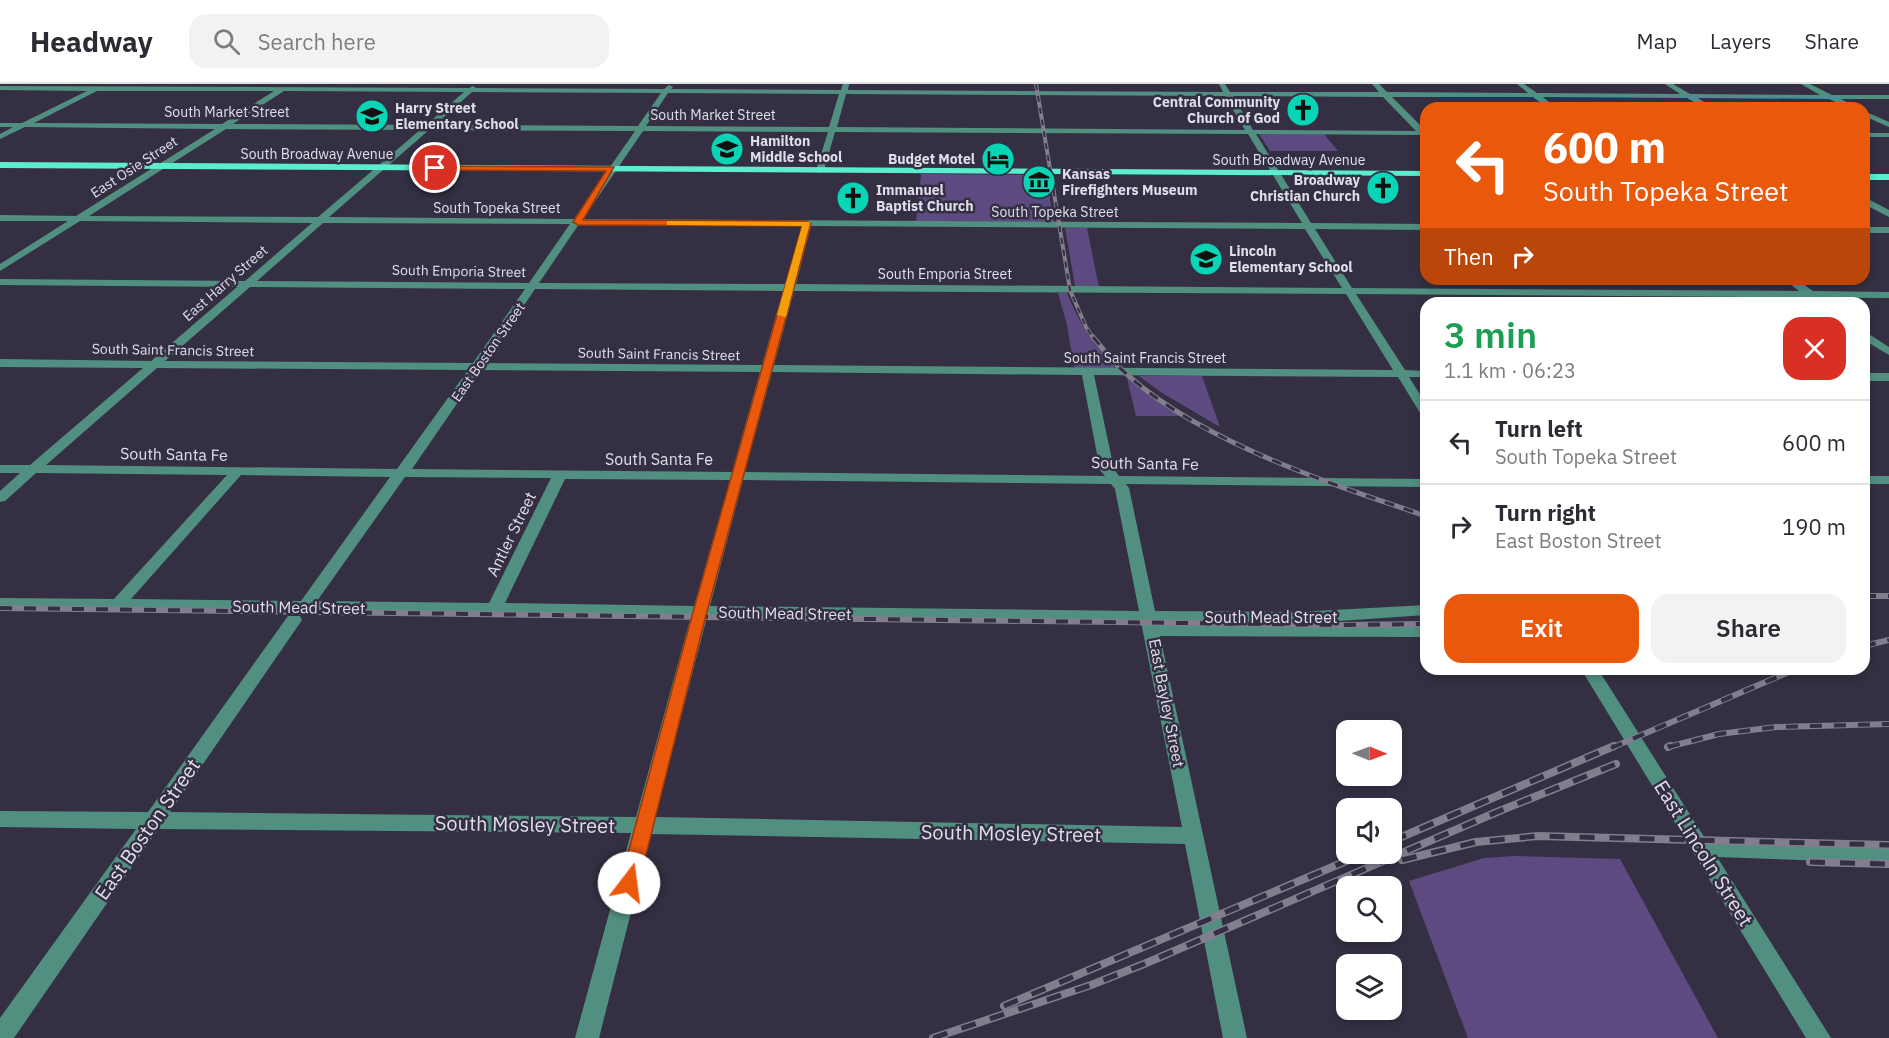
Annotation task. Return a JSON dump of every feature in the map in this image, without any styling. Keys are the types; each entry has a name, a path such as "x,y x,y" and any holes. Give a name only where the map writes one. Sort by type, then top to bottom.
{"main road":[{"name":"South Broadway Avenue","path":"0,165 1420,174"},
{"path":"1870,177 1889,177"}],"street":[{"path":"0,137 107,84"},
{"name":"East Osie Street","path":"0,268 291,84"},
{"name":"East Harry Street","path":"0,498 477,84"},
{"path":"1222,84 1275,174 1420,403"},
{"path":"1375,84 1420,129"},
{"path":"1520,84 1544,102"},
{"path":"1668,84 1699,102"},
{"path":"1804,84 1842,102"},
{"path":"0,88 470,90 845,88 1228,95 1889,97"},
{"name":"East Boston Street","path":"0,1038 299,614 400,473 409,465 668,88"},
{"path":"820,170 845,88"},
{"path":"1870,116 1889,125"},
{"name":"South Market Street","path":"0,125 1420,134"},
{"path":"1870,135 1889,135"},
{"path":"1870,203 1889,214"},
{"name":"South Topeka Street","path":"0,218 1420,227"},
{"path":"587,1038 700,612 807,224"},
{"path":"1870,230 1889,230"},
{"name":"South Emporia Street","path":"0,282 1889,295"},
{"path":"1581,285 1593,297"},
{"path":"1797,285 1813,297"},
{"path":"1870,338 1889,352"},
{"name":"South Saint Francis Street","path":"0,363 1420,374"},
{"name":"East Bayley Street","path":"1088,373 1107,470 1122,488 1235,1038"},
{"path":"1870,377 1889,377"},
{"name":"South Santa Fe","path":"0,469 1420,483"},
{"path":"117,605 238,471"},
{"name":"Antler Street","path":"494,609 560,474"},
{"path":"1870,480 1889,480"},
{"name":"South Mead Street","path":"0,603 117,605 299,614 494,609 700,612 1420,631"},
{"name":"South Mead Street","path":"1150,624 1329,618 1420,610"},
{"name":"East Lincoln Street","path":"1593,675 1820,1038"},
{"name":"South Mosley Street","path":"0,819 645,825 1194,836"},
{"path":"1701,848 1889,854"}],"shaded area":[{"path":"1259,134 1324,134 1338,151 1270,151"},
{"path":"921,174 1046,175 1054,222 916,221"},
{"path":"1065,228 1087,228 1099,287 1075,286"},
{"path":"1058,293 1067,293 1088,334 1118,368 1074,368 1067,325"},
{"path":"1139,376 1202,376 1220,427 1162,393"},
{"path":"1127,378 1181,416 1136,416"},
{"path":"1513,856 1620,859 1718,1038 1468,1038 1409,881 1484,858"}],"railway":[{"path":"1036,84 1070,290 1086,327 1094,339"},
{"path":"1093,337 1114,362 1148,391 1221,437 1305,473 1420,514"},
{"path":"1870,596 1889,596"},
{"path":"0,608 1342,625 1420,624"},
{"path":"1870,645 1889,640"},
{"path":"1611,748 1782,675"},
{"path":"1670,746 1668,747 1719,734 1776,727 1889,724"},
{"path":"1402,837 1614,746"},
{"path":"933,1038 1091,985 1144,964 1497,812 1616,764"},
{"path":"1402,860 1476,842 1538,836 1889,845"},
{"path":"1810,862 1889,864"},
{"path":"1004,1006 1339,864"}],"slow traffic":[{"path":"670,223 807,224 782,315"}],"place":[{"name":"Central Community Church of God","path":"1303,110"},
{"name":"Harry Street Elementary School","path":"372,116"},
{"name":"Hamilton Middle School","path":"727,149"},
{"name":"Budget Motel","path":"998,159"},
{"name":"Kansas Firefighters Museum","path":"1039,182"},
{"name":"Broadway Christian Church","path":"1383,188"},
{"name":"Immanuel Baptist Church","path":"853,198"},
{"name":"Lincoln Elementary School","path":"1206,259"}],"route":[{"path":"435,168 612,169 578,222 807,224 697,623 629,883"}]}
